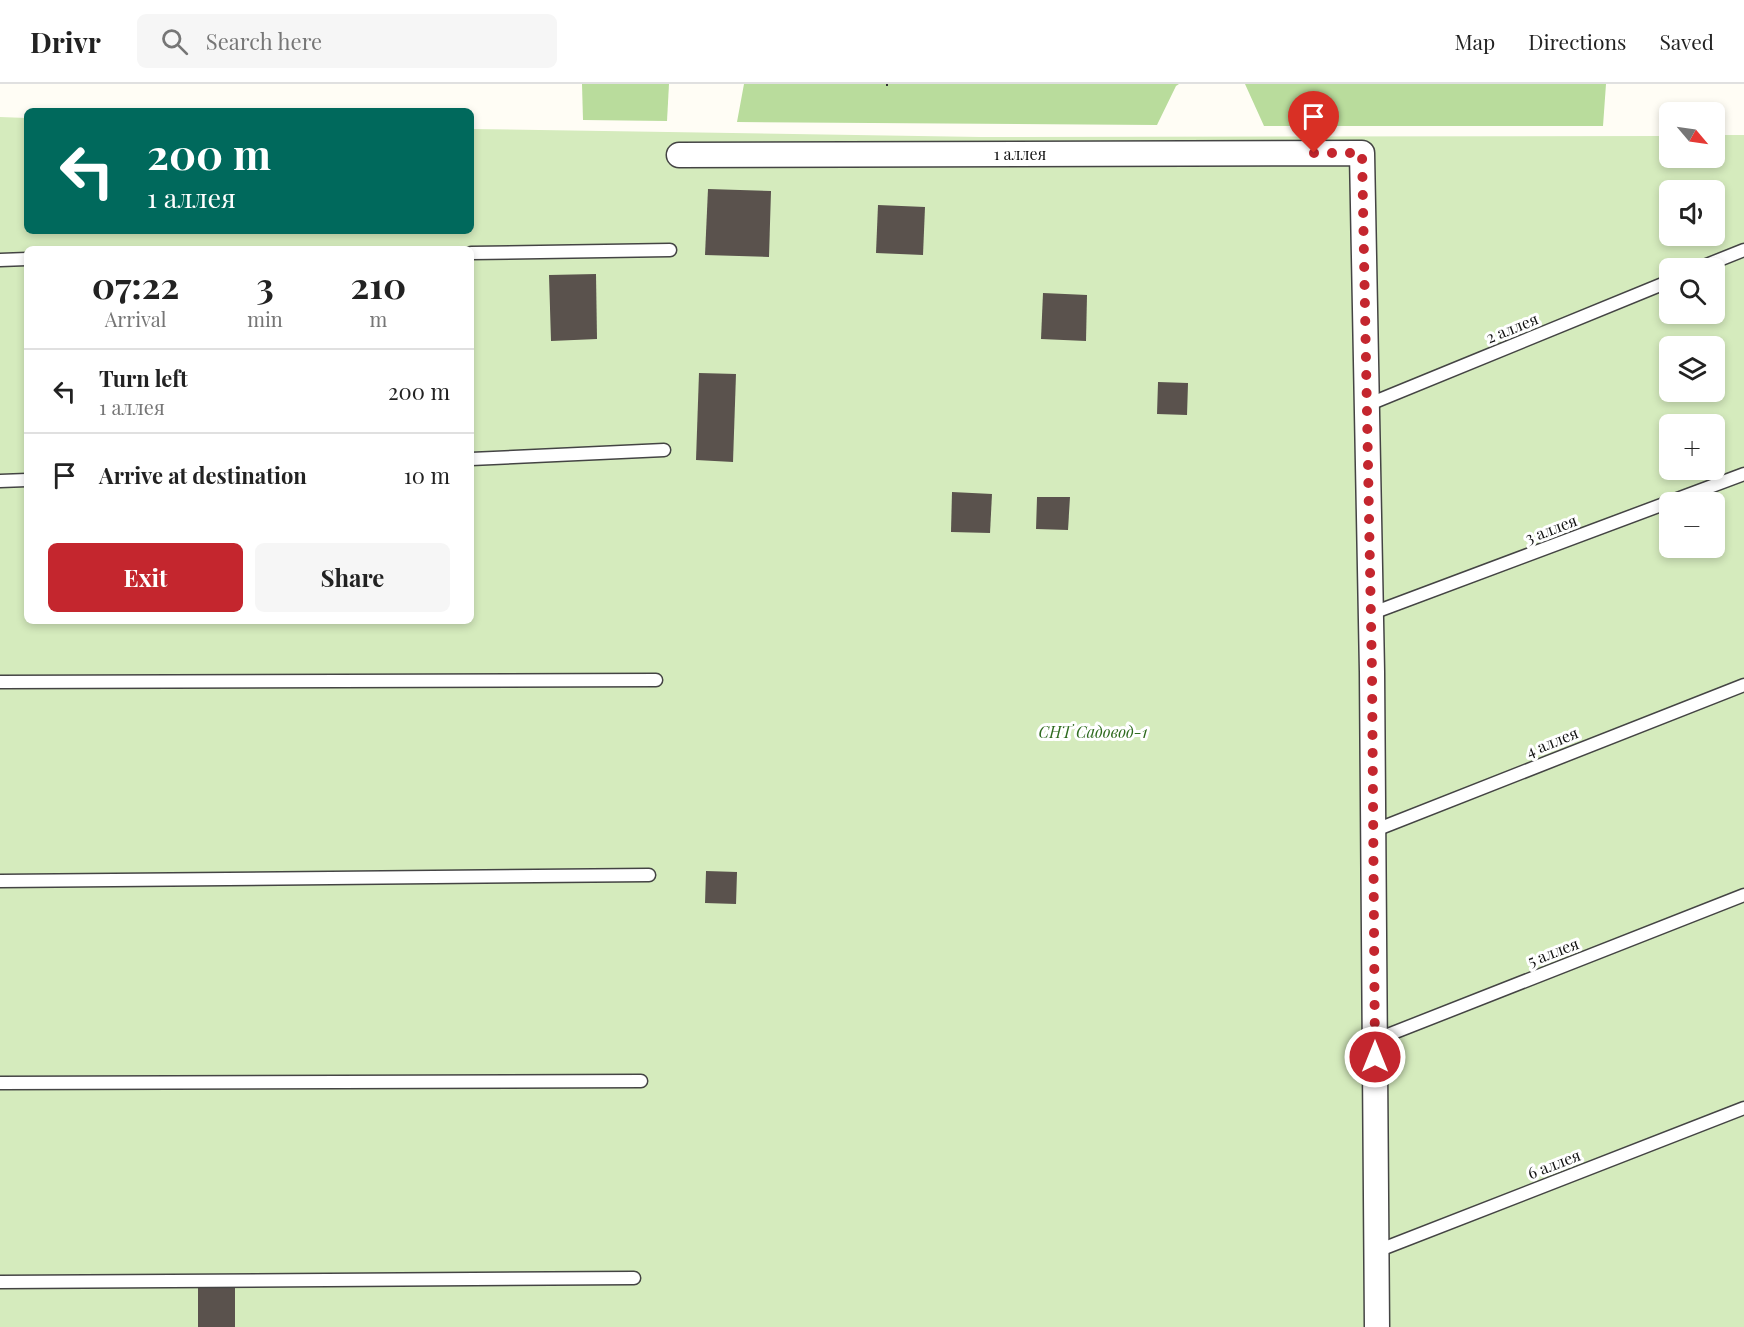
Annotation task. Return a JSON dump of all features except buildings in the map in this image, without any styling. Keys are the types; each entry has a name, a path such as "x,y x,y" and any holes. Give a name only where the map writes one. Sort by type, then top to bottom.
{"street":[{"name":"1 аллея","path":"679,156 1362,153 1366,405"},
{"path":"1366,405 1371,614 1377,1327"}],"lane":[{"path":"474,253 670,250"},
{"path":"1724,258 1744,250"},
{"path":"0,260 24,259"},
{"name":"2 аллея","path":"1366,405 1659,285"},
{"path":"474,459 664,450"},
{"name":"3 аллея","path":"1371,614 1744,474"},
{"path":"0,481 24,480"},
{"path":"0,682 656,680"},
{"name":"4 аллея","path":"1373,831 1744,684"},
{"path":"0,881 649,874"},
{"name":"5 аллея","path":"1375,1040 1744,895"},
{"path":"0,1083 641,1081"},
{"name":"6 аллея","path":"1377,1251 1744,1108"},
{"path":"0,1282 634,1278"}],"green space":[{"path":"582,84 669,84 667,121 583,120"},
{"path":"744,84 1179,84 1157,125 737,122"},
{"path":"1245,84 1606,84 1603,126 1264,126"},
{"name":"СНТ Садовод-1","path":"0,117 24,118 24,234 474,234 474,129 981,137 1659,136 1659,168 1725,168 1725,135 1744,135 1744,1327 0,1327"}],"route":[{"path":"1314,153 1362,153 1372,672 1375,1057"}]}
